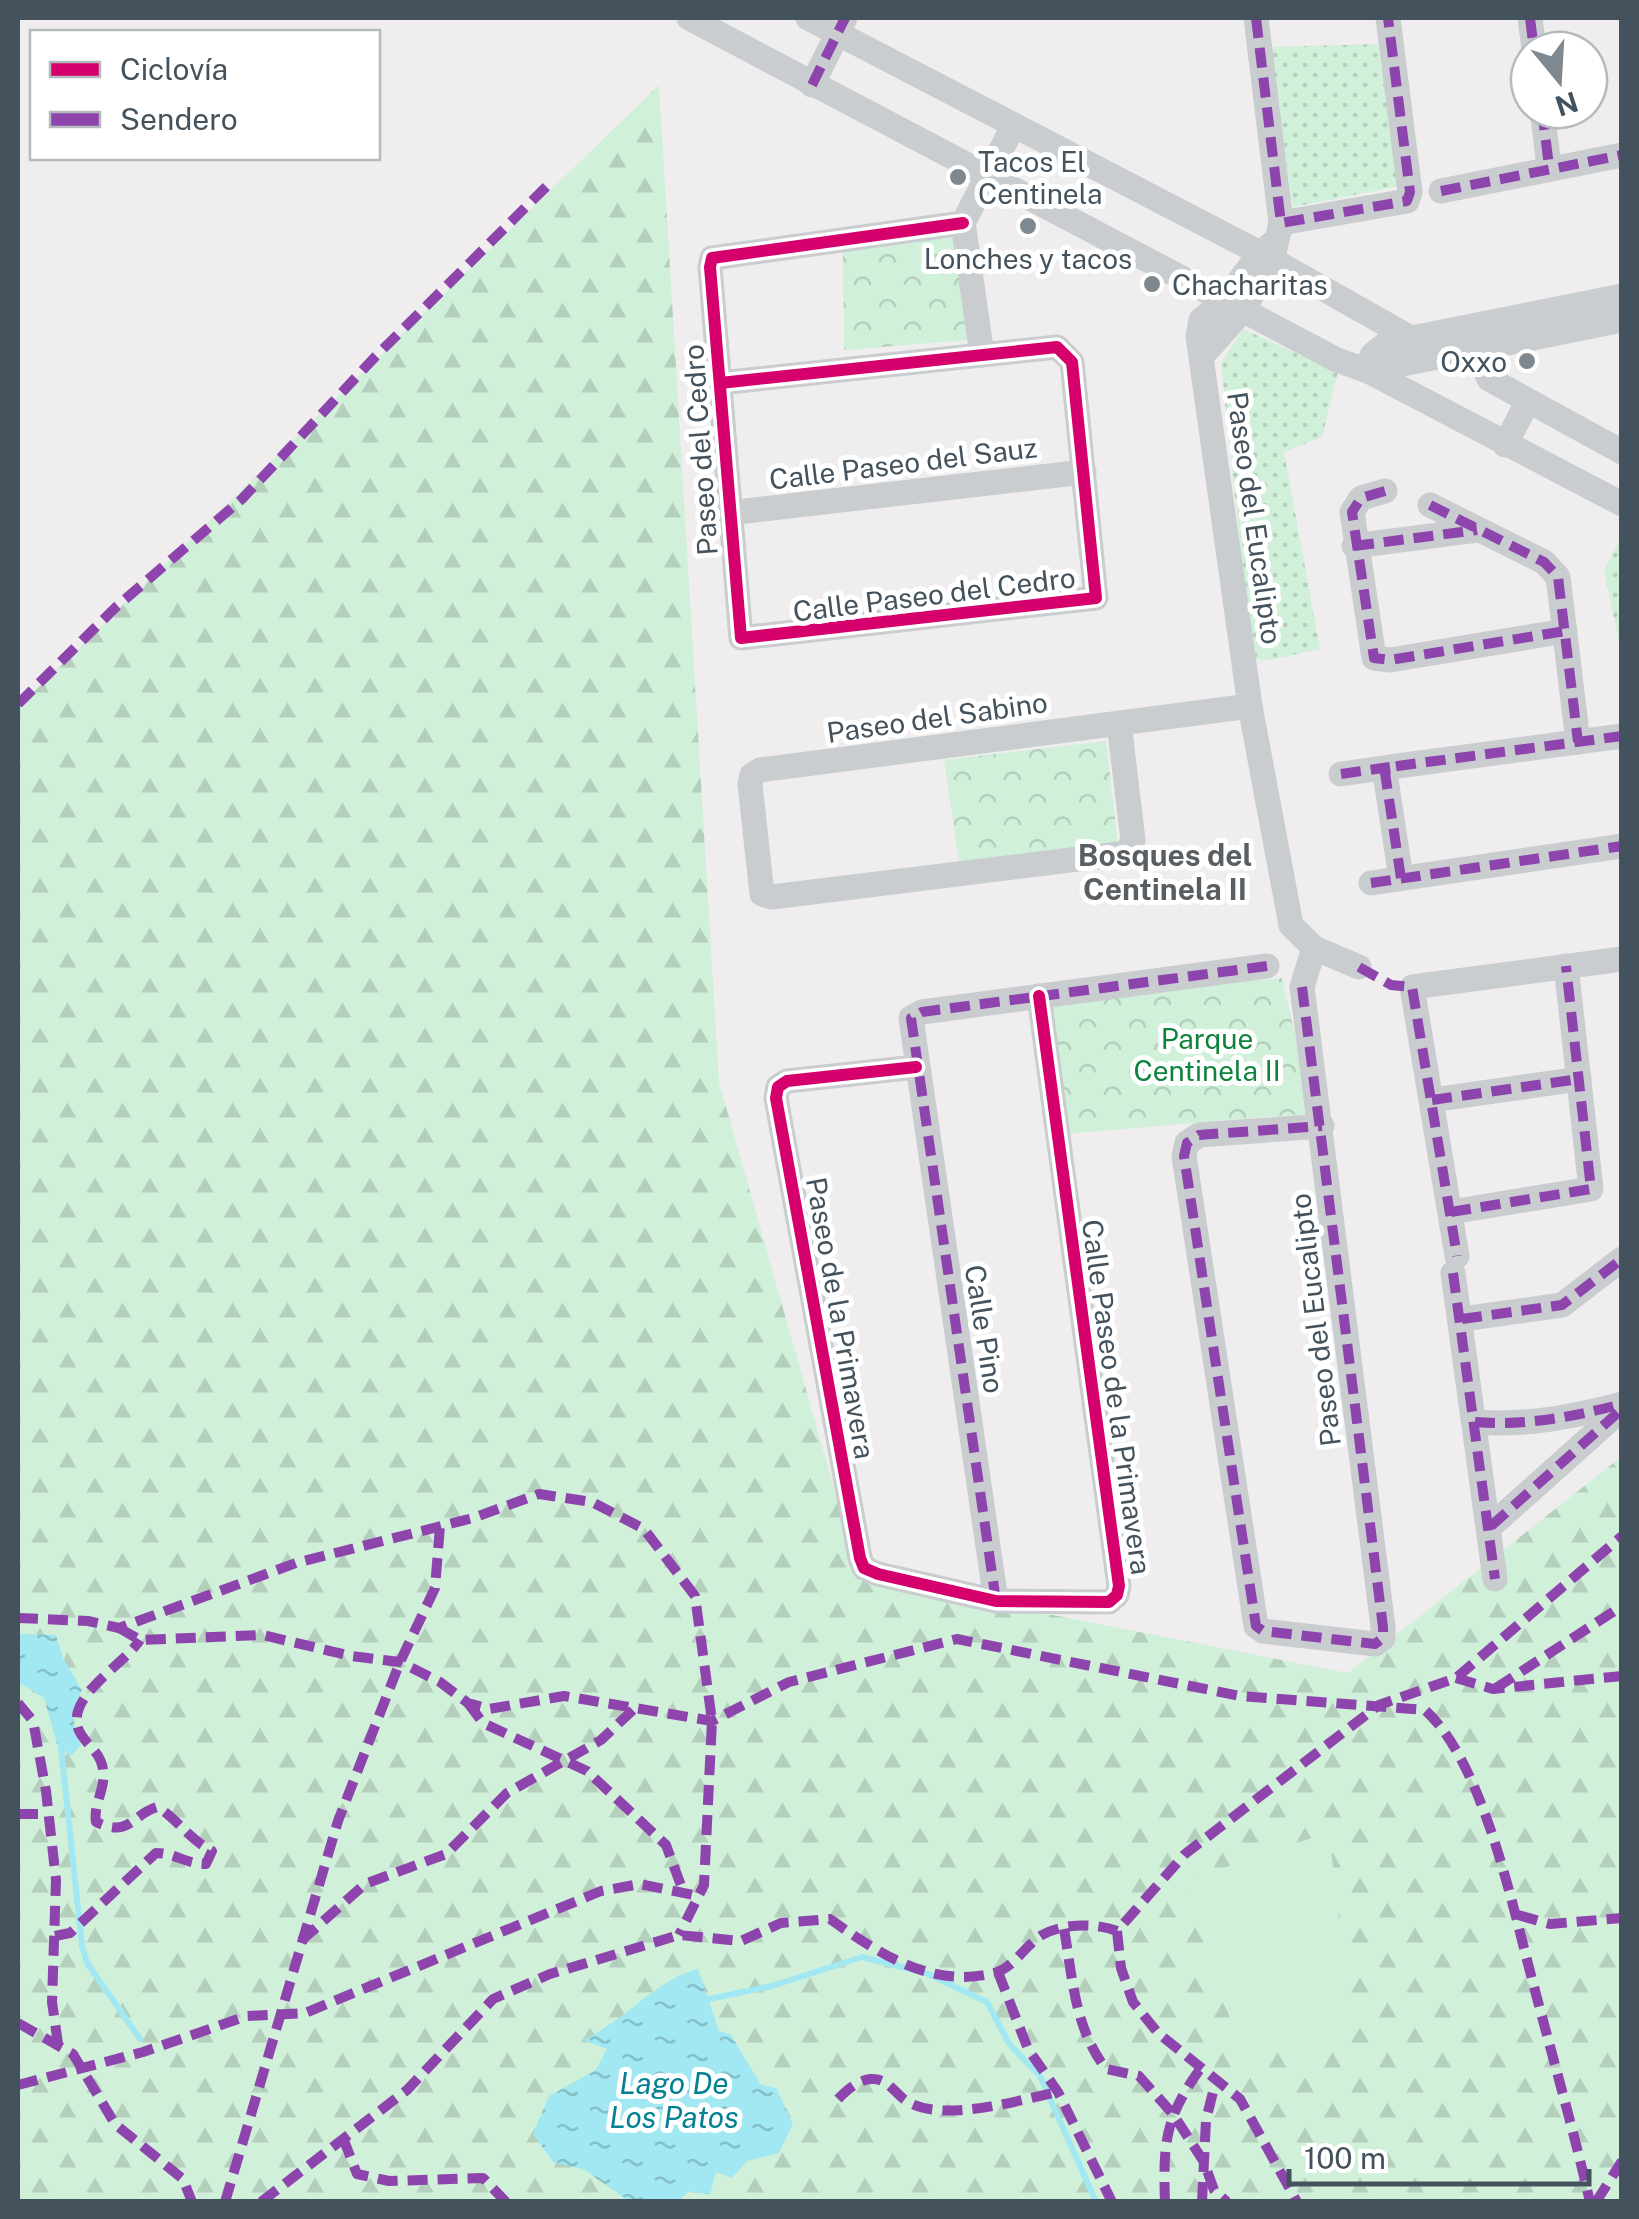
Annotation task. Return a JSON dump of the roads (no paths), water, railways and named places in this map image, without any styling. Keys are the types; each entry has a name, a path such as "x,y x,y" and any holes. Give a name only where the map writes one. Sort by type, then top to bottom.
{"street":[{"path":"689,18 1337,360 1368,371 1622,504"},
{"path":"808,18 841,25 1014,125 1272,245 1409,337"},
{"path":"1235,305 1272,245 1256,18"},
{"path":"1272,245 1407,201 1410,192 1388,18"},
{"path":"812,85 841,25"},
{"path":"720,383 982,355 963,223 1014,125"},
{"path":"1544,130 1549,166"},
{"path":"1442,190 1530,175 1549,166 1622,155"},
{"name":"Paseo del Cedro","path":"742,638 728,513 712,258 963,223"},
{"path":"1368,371 1378,348 1409,337 1622,296"},
{"name":"Paseo del Eucalipto","path":"1235,305 1201,320 1198,336 1250,706 1291,925"},
{"path":"1368,371 1622,320"},
{"name":"Calle Paseo del Cedro","path":"742,638 1096,598 1068,353 1057,346 982,355"},
{"path":"1476,348 1489,380 1622,452"},
{"path":"1505,445 1528,401"},
{"name":"Calle Paseo del Sauz","path":"728,513 1084,472"},
{"path":"1385,491 1354,503 1354,546 1374,658 1390,660 1566,631"},
{"path":"1430,505 1552,568 1558,577 1578,742"},
{"path":"1354,546 1477,530"},
{"name":"Paseo del Sabino","path":"1119,723 1133,840 1127,853 810,893 762,894 750,784 752,775 760,770 1119,723 1250,706"},
{"path":"1341,774 1622,736"},
{"path":"1387,770 1401,878"},
{"path":"1371,882 1622,846"},
{"path":"1267,966 1291,925 1314,948 1359,967"},
{"path":"916,1067 911,1018 922,1012 1267,966 1302,987 1314,948"},
{"path":"1496,1579 1451,1212 1412,986 1622,959"},
{"path":"1451,1212 1591,1189 1566,966"},
{"name":"Paseo del Eucalipto","path":"1302,987 1322,1126 1383,1627 1383,1638 1375,1644 1263,1631 1256,1626 1184,1156 1187,1144 1200,1135 1322,1126"},
{"name":"Calle Paseo de la Primavera","path":"860,1558 864,1568 878,1574 996,1600 1108,1602 1117,1596 1119,1586 1038,996"},
{"name":"Paseo de la Primavera","path":"860,1558 776,1098 778,1087 787,1081 916,1067"},
{"name":"Calle Pino","path":"916,1067 996,1600"},
{"path":"1432,1100 1579,1079"},
{"path":"1462,1319 1562,1305 1622,1258"},
{"path":"1475,1422 1531,1423 1622,1407"},
{"path":"1491,1526 1622,1407"}],"water":[{"path":"18,1634 56,1635 63,1658 82,1690 74,1718 81,1745 71,1756 57,1744 44,1698 18,1682"},
{"name":"Lago De Los Patos","path":"698,1969 719,2031 731,2035 761,2085 776,2088 793,2124 779,2153 747,2161 732,2178 716,2172 710,2195 690,2191 678,2201 629,2201 583,2169 554,2163 533,2134 549,2096 596,2070 607,2049 583,2040 669,1981"}],"waterway":[{"path":"61,1747 82,1946 87,1963 140,2039"},
{"path":"709,1999 772,1986 862,1957 926,1973 987,2002 1010,2045 1040,2076 1096,2202"}],"place":[{"name":"Tacos El Centinela","path":"958,177"},
{"name":"Lonches y tacos","path":"1028,226"},
{"name":"Chacharitas","path":"1152,284"},
{"name":"Oxxo","path":"1527,361"}],"district":[{"name":"Bosques del Centinela II","path":"1165,872"}],"park label":[{"name":"Parque Centinela II","path":"1207,1054"}]}
